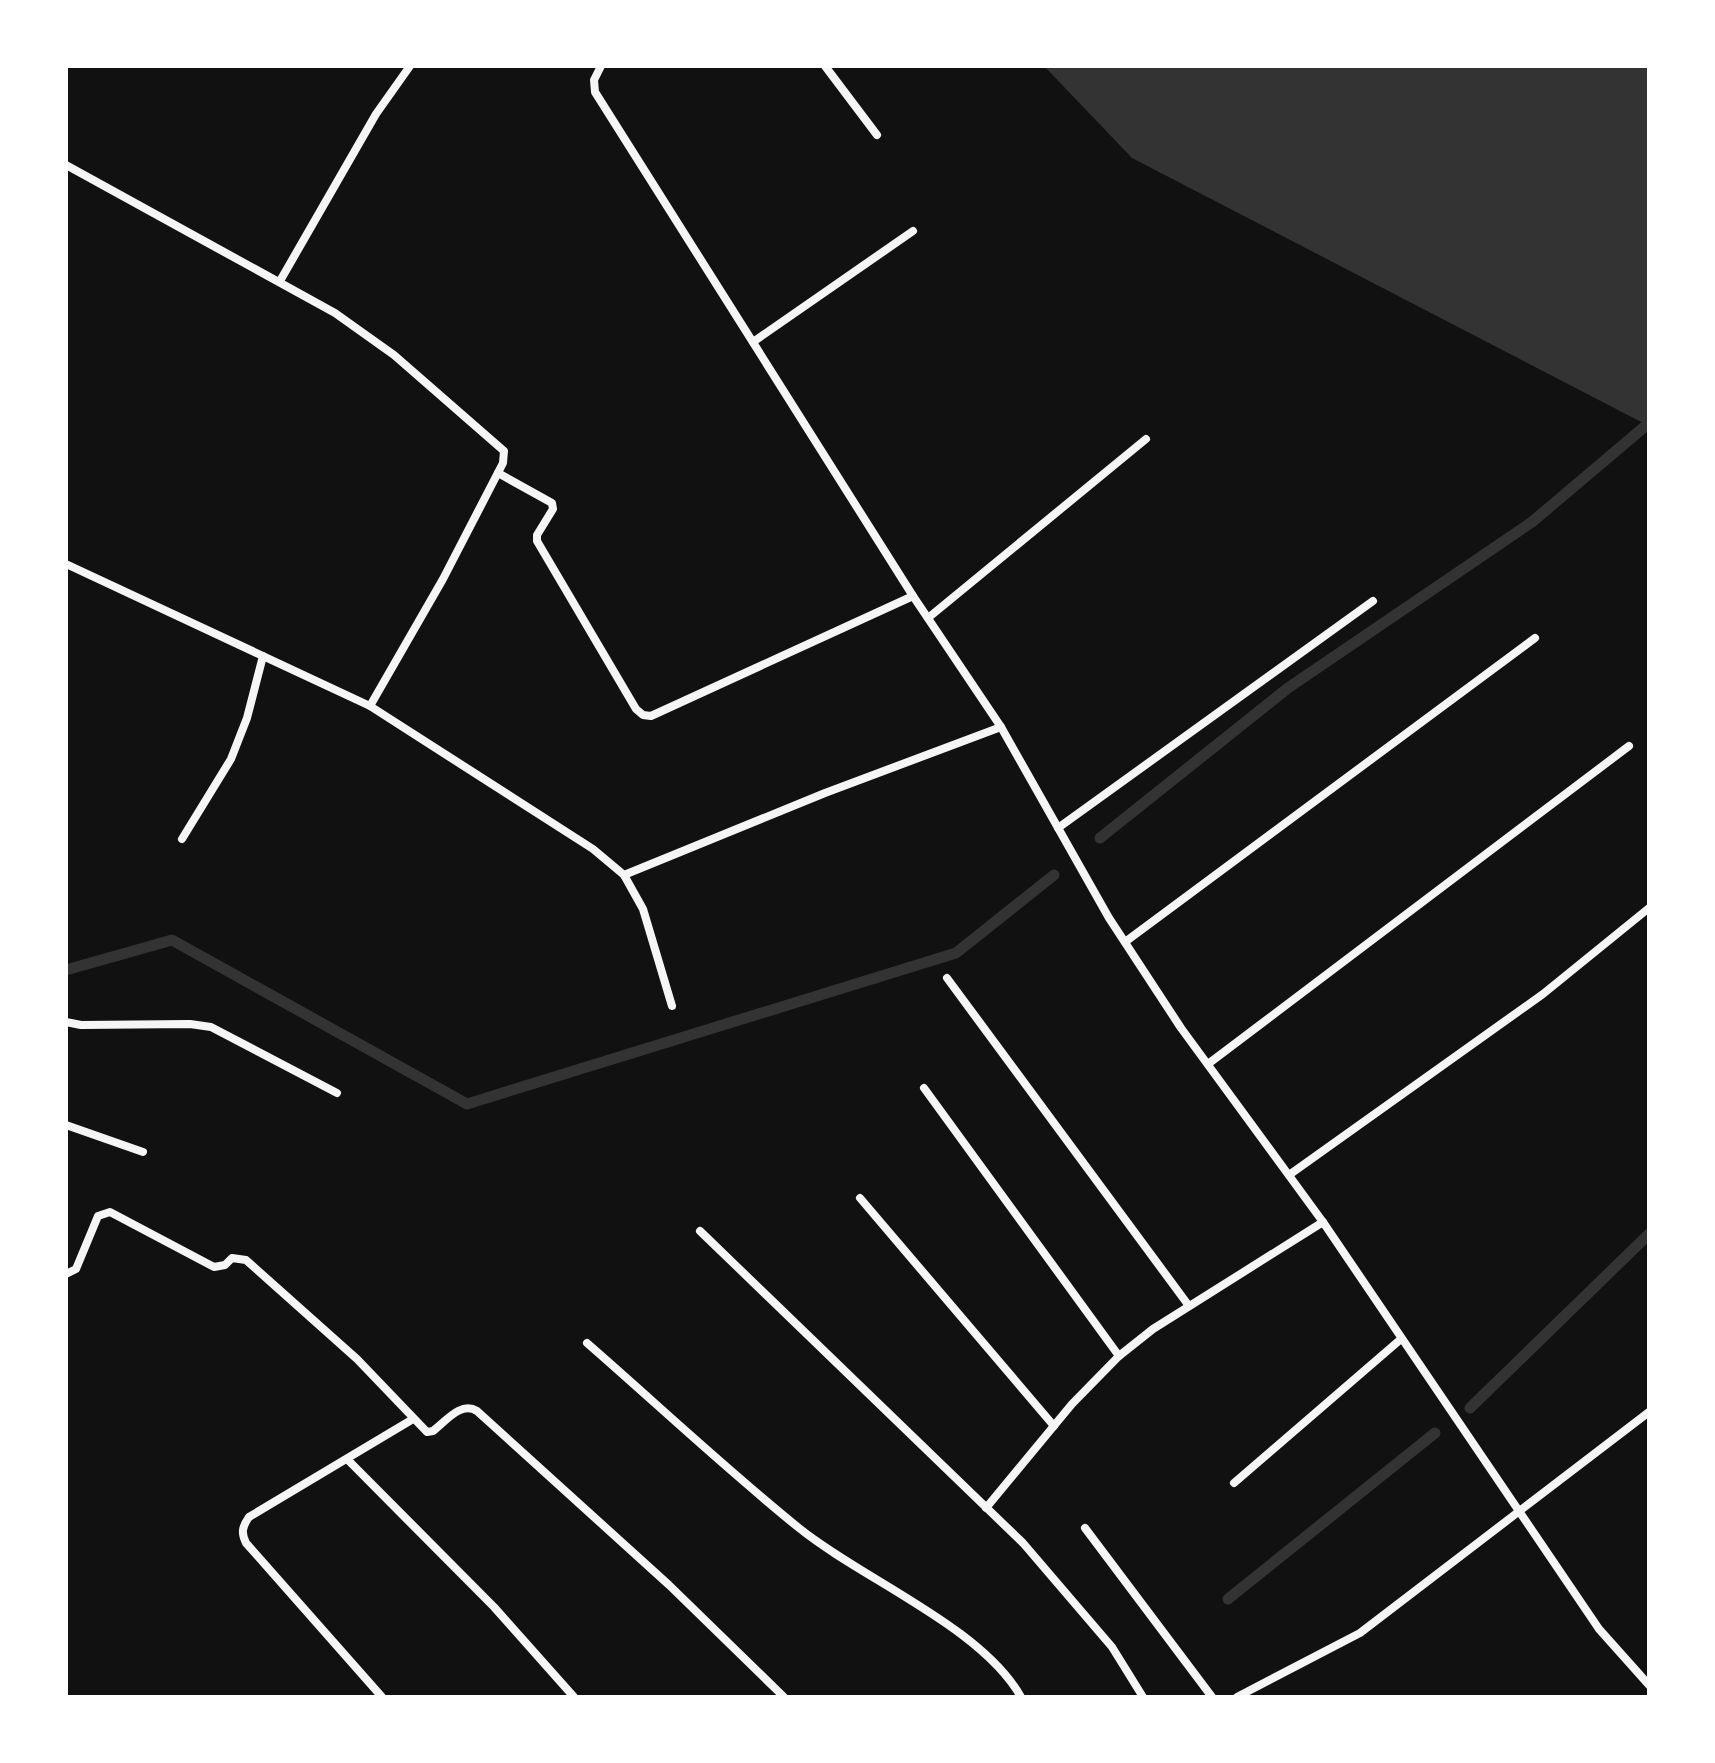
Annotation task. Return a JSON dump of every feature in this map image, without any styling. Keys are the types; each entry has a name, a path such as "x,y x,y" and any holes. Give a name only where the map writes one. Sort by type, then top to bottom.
{"street":[{"path":"280,281 376,114 410,66"},
{"path":"601,66 594,80 595,92 913,596 1001,727 1125,942 1208,1064 1323,1222 1599,1629 1649,1685"},
{"path":"825,66 877,135"},
{"path":"66,165 335,313 394,355 504,451 498,473 443,579 370,706"},
{"path":"753,342 913,231"},
{"path":"928,618 1146,439"},
{"path":"498,473 552,503 553,509 537,535 537,541 636,709 643,715 651,716 913,596"},
{"path":"66,564 370,706 593,849 624,875 643,909 672,1006"},
{"path":"1058,828 1373,601"},
{"path":"1125,942 1535,638"},
{"path":"182,839 231,759 247,718 263,656"},
{"path":"624,875 825,793 1001,727"},
{"path":"1208,1064 1629,746"},
{"path":"1289,1175 1543,994 1649,908"},
{"path":"947,978 1189,1306"},
{"path":"66,1022 81,1025 190,1024 211,1027 337,1093"},
{"path":"924,1088 1119,1356"},
{"path":"66,1125 143,1152"},
{"path":"860,1198 1054,1426"},
{"path":"66,1274 76,1269 98,1216 103,1212 110,1212 214,1267 225,1265 232,1258 246,1260 357,1359 427,1432 433,1431 462,1408 470,1407 477,1411 669,1585 784,1697"},
{"path":"986,1508 1054,1426 1119,1356 1153,1329 1323,1222"},
{"path":"700,1231 1023,1543 1112,1647 1143,1697"},
{"path":"1234,1483 1401,1339"},
{"path":"587,1343 801,1529 974,1646 1013,1682 1021,1697"},
{"path":"1237,1697 1360,1633 1649,1412"},
{"path":"382,1697 246,1543 242,1535 243,1525 249,1517 413,1419"},
{"path":"347,1459 494,1607 574,1697"},
{"path":"1085,1528 1212,1697"}],"shaded area":[{"path":"1044,66 1649,66 1649,426 1132,158"}],"waterway":[{"path":"1100,838 1288,688 1532,522 1649,423"},
{"path":"66,970 172,940 467,1104 956,953 1054,875"},
{"path":"1470,1408 1649,1234"},
{"path":"1228,1599 1435,1433"}]}
